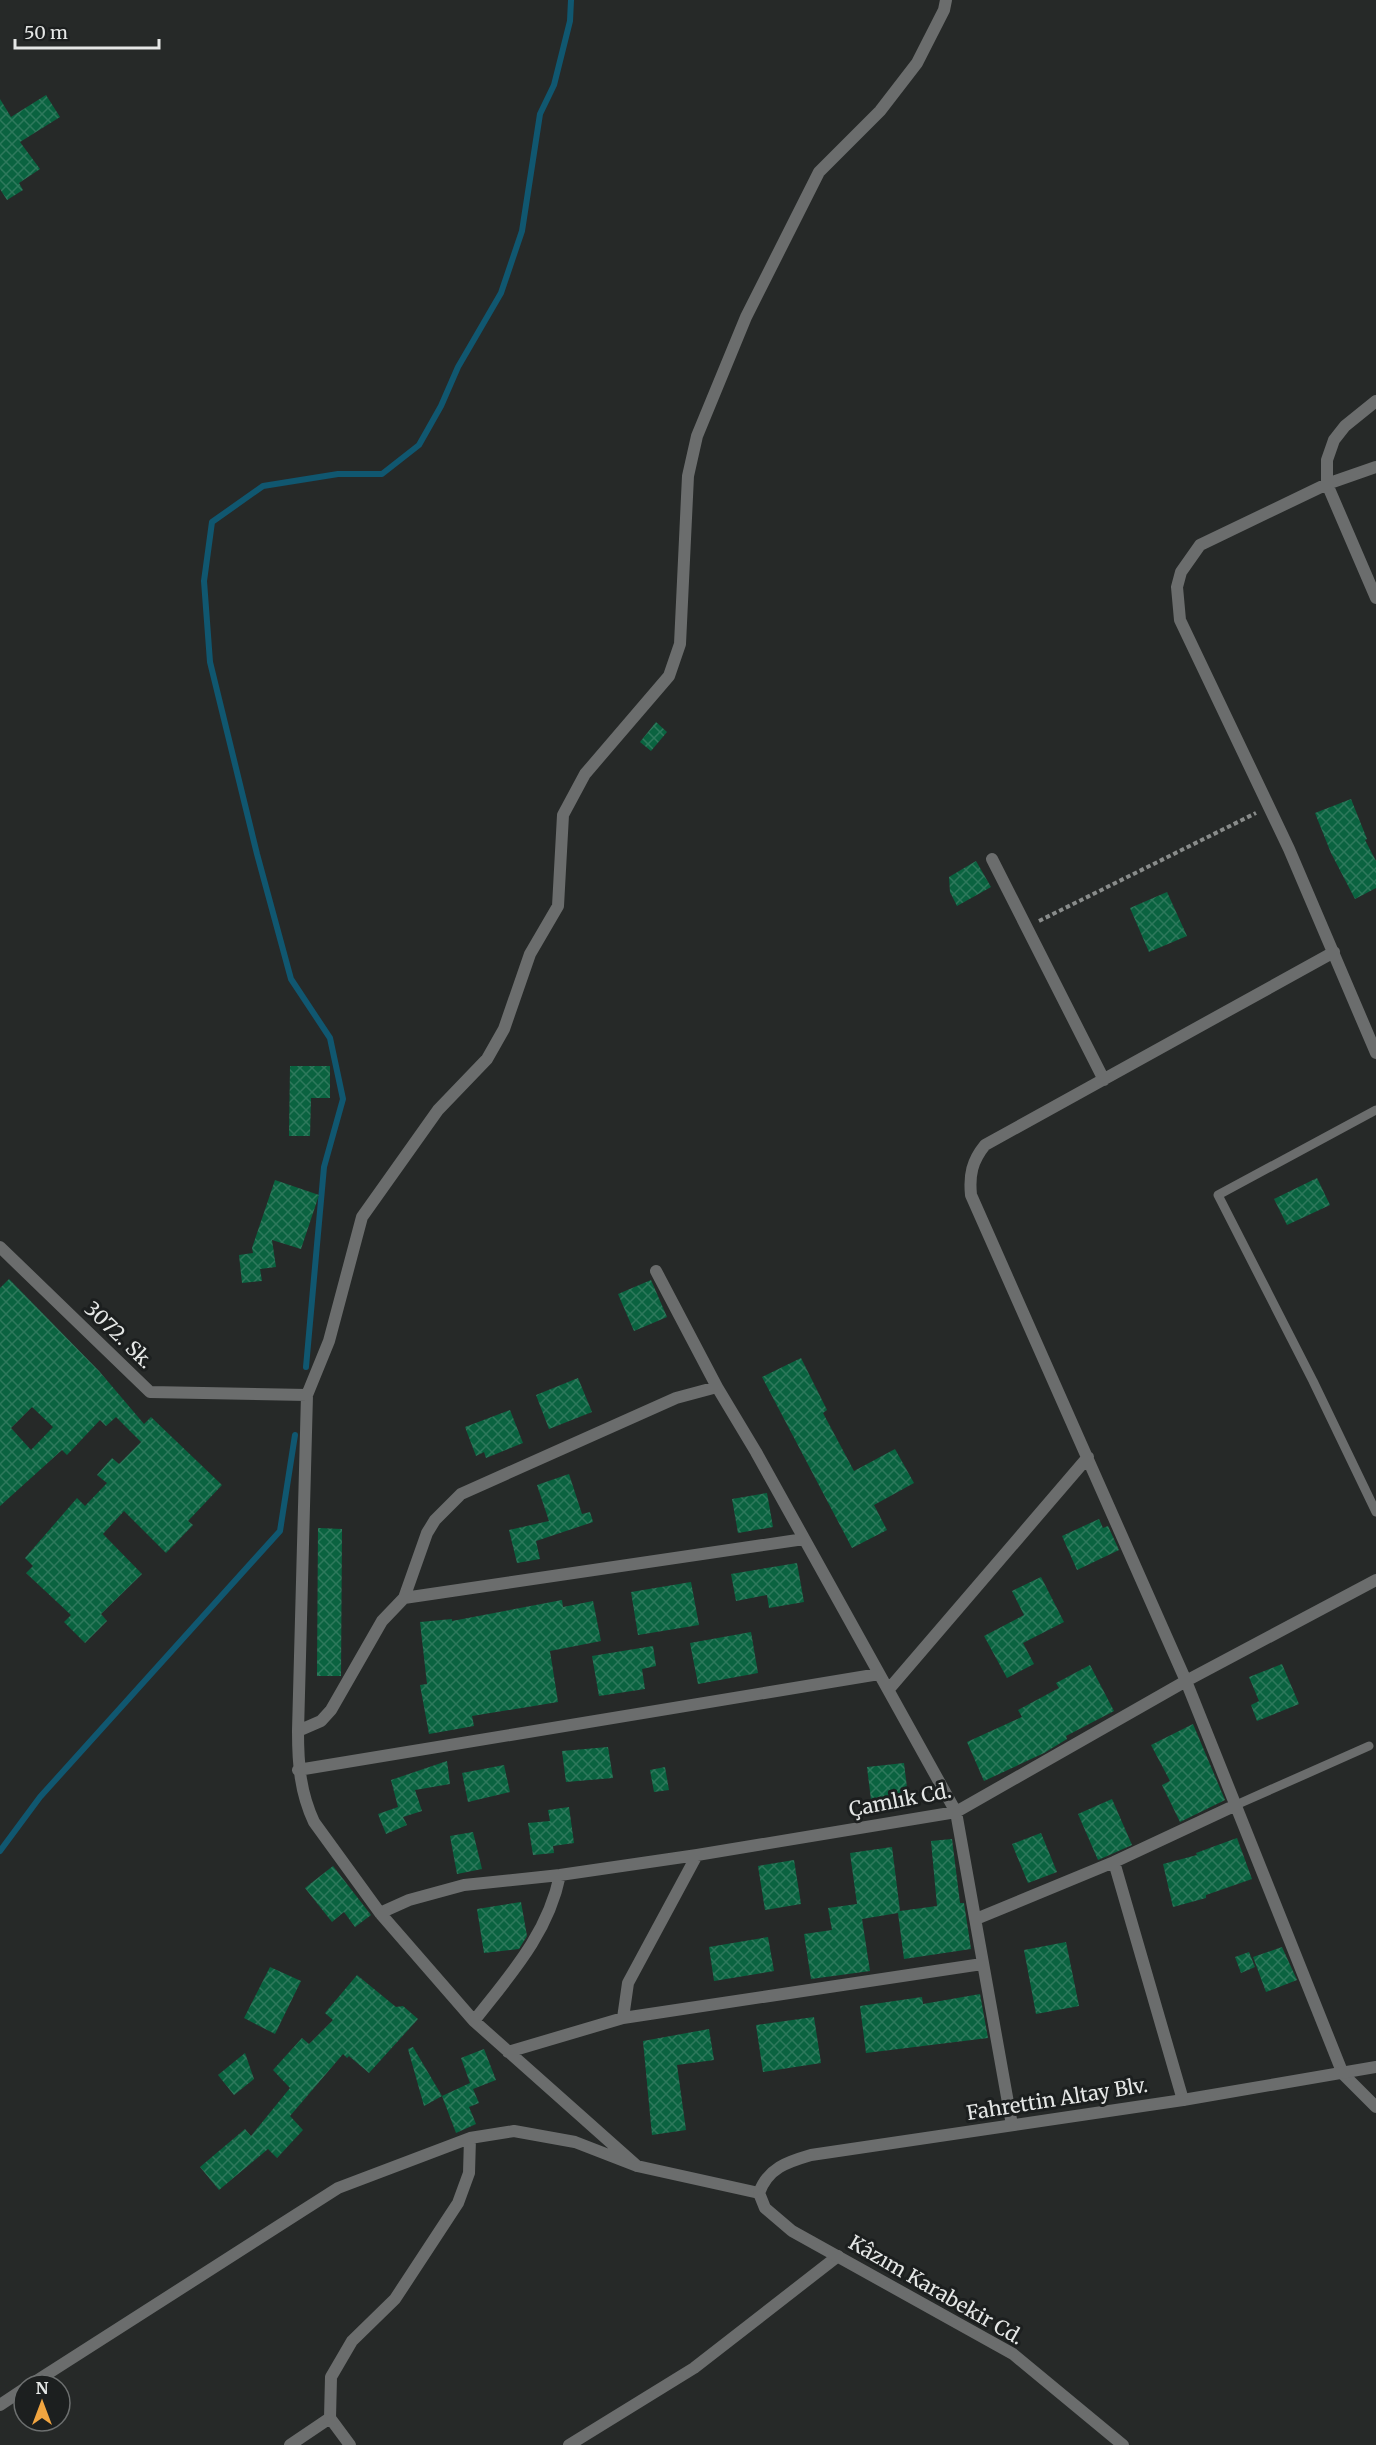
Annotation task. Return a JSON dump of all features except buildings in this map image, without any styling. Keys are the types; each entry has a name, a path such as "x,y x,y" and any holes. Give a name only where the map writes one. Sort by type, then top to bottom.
{"street":[{"path":"638,2166 474,2021 380,1913 314,1822 301,1789 298,1770 307,1395 329,1341 362,1217 438,1110 487,1059 504,1029 530,954 558,906 563,815 585,774 669,676 680,644 688,476 697,436 746,317 819,172 880,111 917,63 944,10 946,0"},
{"path":"1376,401 1345,426 1334,440 1327,460 1327,484 1376,598"},
{"path":"1376,467 1327,484 1200,545 1181,572 1177,587 1180,620 1270,807 1376,1053"},
{"path":"992,859 1104,1080"},
{"path":"1334,952 985,1145 973,1165 970,1179 971,1195 1186,1681 1343,2074 1376,2107"},
{"name":"3072. Sk.","path":"0,1247 150,1392 307,1395"},
{"path":"656,1270 717,1387 957,1812 1012,2125"},
{"path":"298,1731 321,1721 332,1710 382,1621 404,1598 427,1533 435,1520 461,1494 676,1398 717,1387"},
{"path":"889,1689 1088,1457"},
{"path":"404,1598 804,1539"},
{"name":"Çamlık Cd.","path":"380,1913 409,1900 464,1885 560,1875 697,1855 957,1812 1186,1681 1376,1580"},
{"path":"298,1770 879,1674"},
{"path":"976,1919 1114,1863 1236,1806"},
{"path":"623,2018 628,1983 697,1855"},
{"path":"1114,1863 1183,2100"},
{"path":"474,2021 534,1944 549,1915 560,1875"},
{"path":"508,2052 623,2018 982,1964"},
{"name":"Fahrettin Altay Blv.","path":"759,2193 771,2173 790,2161 811,2155 1183,2100 1376,2067"},
{"path":"49,2373 338,2188 470,2138 514,2131 575,2142 638,2166 759,2193"},
{"path":"350,2445 330,2418 331,2377 352,2341 394,2300 458,2203 469,2173 470,2138"},
{"name":"Kâzım Karabekir Cd.","path":"759,2193 765,2208 792,2231 1013,2354 1123,2445"},
{"path":"569,2445 694,2368 838,2256"},
{"path":"290,2445 330,2418"}],"lane":[{"path":"1376,1110 1218,1195 1313,1381 1376,1512"},
{"path":"1236,1806 1369,1746"}],"path":[{"path":"1027,927 1270,807"}],"waterway":[{"path":"306,1367 324,1167 343,1099 330,1038 291,979 257,854 210,662 204,581 212,522 263,486 338,474 382,474 419,445 441,406 458,367 501,293 522,231 540,114 554,85 570,21 571,0"},
{"path":"0,1851 40,1797 280,1531 295,1435"}]}
